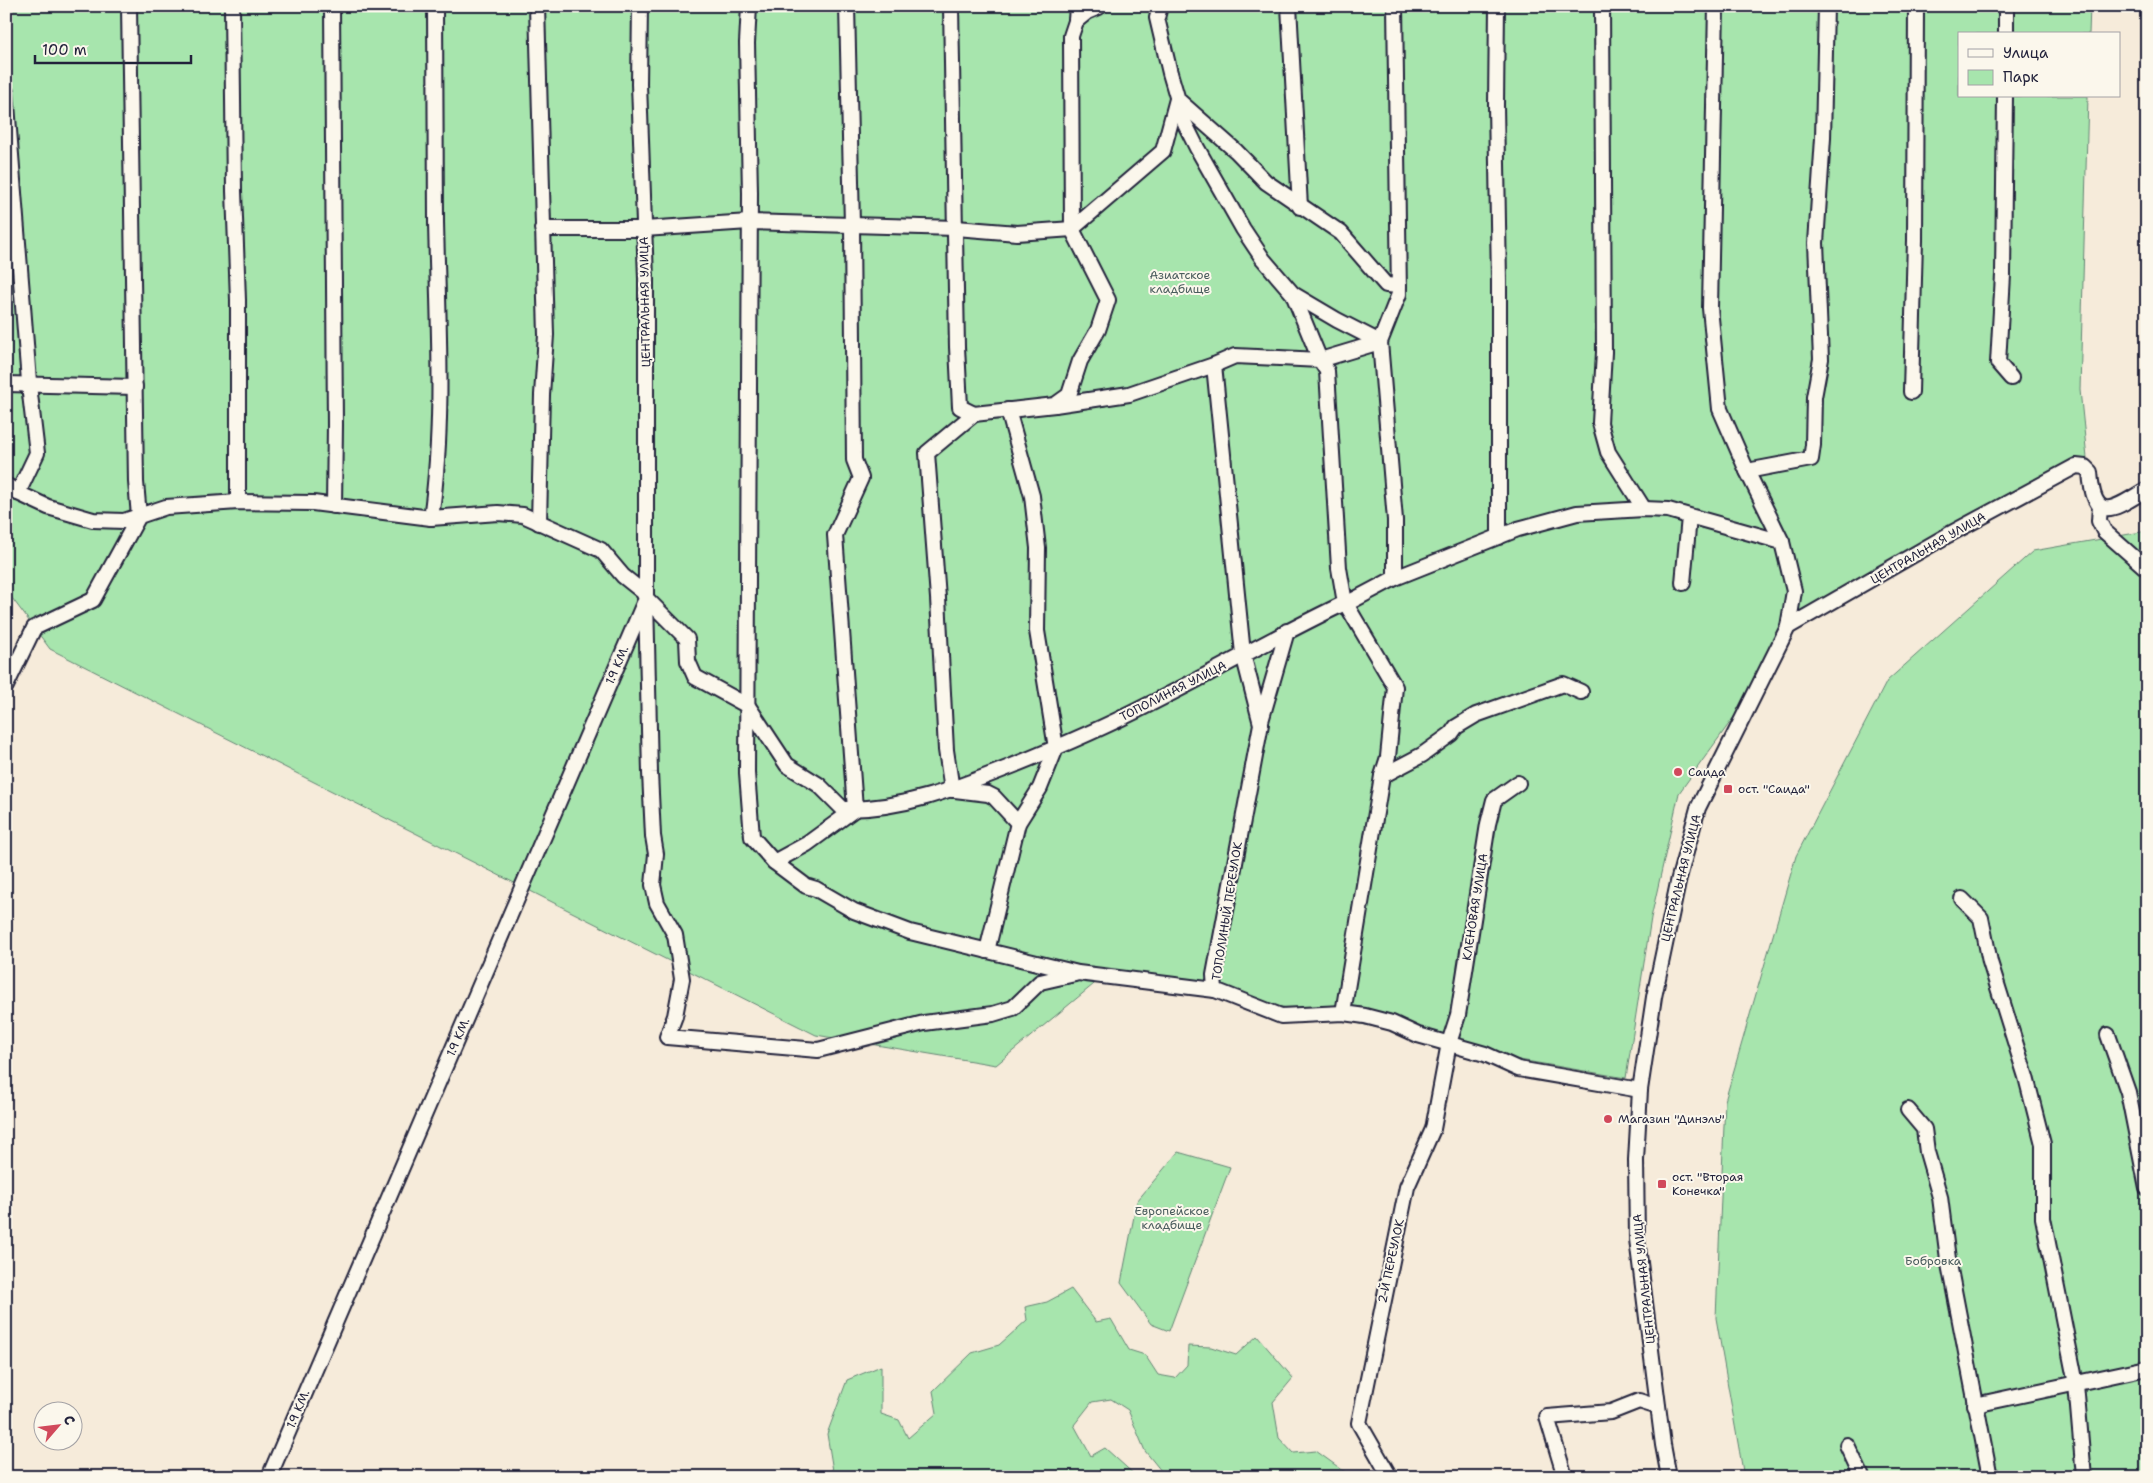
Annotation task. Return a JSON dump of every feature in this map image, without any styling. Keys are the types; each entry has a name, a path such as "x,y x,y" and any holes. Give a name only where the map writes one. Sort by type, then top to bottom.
{"street":[{"path":"6,686 34,628 93,600 139,516 136,482 129,6"},
{"path":"232,6 234,191 238,300 238,502"},
{"path":"332,6 334,506"},
{"path":"431,518 438,464 439,315 436,221 435,6"},
{"path":"537,6 546,335 542,395 539,523"},
{"name":"ЦЕНТРАЛЬНАЯ УЛИЦА","path":"640,6 639,84 644,229 646,598 650,773 653,836 656,854 653,885 657,903 675,935 682,979 675,1016 667,1037 818,1050 924,1023 993,1014 1012,1008 1040,982 1078,974"},
{"name":"ТОПОЛИНЫЙ ПЕРЕУЛОК","path":"749,6 747,43 749,222 747,773 752,837 774,862 806,886 816,889 854,911 910,932 1078,974 1215,990 1214,975 1261,724 1287,631"},
{"path":"774,862 807,844 855,809 835,535 861,478 854,460 852,225 847,6"},
{"path":"951,6 957,347 960,407 974,414"},
{"path":"1055,405 1068,395 1080,361 1098,330 1108,300 1072,228 1071,36 1076,21 1077,6"},
{"path":"1160,6 1157,18 1177,99 1196,148 1243,229 1263,259 1294,294 1337,320 1380,342"},
{"path":"1289,6 1300,207"},
{"path":"1395,6 1399,294 1380,342 1395,520 1395,578"},
{"path":"1497,6 1499,537"},
{"path":"1602,6 1604,333 1600,423 1608,452 1644,509"},
{"path":"1716,6 1710,308 1720,409 1747,471 1782,542 1794,591 1788,627"},
{"path":"1747,471 1811,458 1814,397 1821,359 1816,242 1822,138 1826,6"},
{"path":"1911,392 1915,240 1916,6"},
{"path":"2006,6 2006,32"},
{"path":"1076,21 1087,12 1102,7"},
{"path":"6,92 29,384 37,453 12,489"},
{"path":"2005,98 2003,275 1998,363 2011,378"},
{"path":"542,229 644,229 749,222 956,228 1017,233 1072,228 1163,150 1177,99"},
{"path":"1177,99 1236,151 1266,182 1340,233 1386,285 1399,286"},
{"path":"1294,294 1320,360 1327,371 1339,568 1345,604 1395,687 1388,757 1382,776 1343,1013"},
{"path":"1018,823 994,797 988,794 952,790 946,750 938,598 927,453 974,414 1129,394 1235,356 1320,360 1380,342"},
{"name":"ТОПОЛИНЫЙ ПЕРЕУЛОК","path":"1214,364 1243,654 1261,724"},
{"path":"6,384 135,387"},
{"path":"987,951 1018,823 1040,788 1056,748 1037,631 1038,548 1032,496 1008,410"},
{"name":"ЦЕНТРАЛЬНАЯ УЛИЦА","path":"1669,1477 1658,1407 1638,1239 1636,1160 1640,1090 1665,940 1698,808 1788,627 1948,535 2076,466 2084,467 2090,472 2091,489 2095,501 2100,506"},
{"name":"ТОПОЛИНАЯ УЛИЦА","path":"12,489 48,507 93,520 124,521 166,507 238,502 334,506 431,518 498,513 524,515 601,550 623,576 643,592 646,598 688,639 688,661 695,677 748,706 787,766 819,785 843,809 890,806 952,790 1056,748 1146,706 1287,631 1395,578 1518,529 1577,513 1644,509 1668,510 1782,542"},
{"path":"2147,489 2116,508 2100,506 2098,521 2104,531 2147,569"},
{"path":"1683,583 1689,517"},
{"name":"1.9 КМ.","path":"269,1477 646,598"},
{"path":"1382,776 1422,755 1451,734 1456,727 1476,715 1563,684 1580,692"},
{"name":"КЛЕНОВАЯ УЛИЦА","path":"1450,1044 1458,1015 1488,824 1494,800 1518,783"},
{"path":"1962,900 1981,918 1990,962 2026,1077 2043,1144 2043,1218 2076,1384 2084,1477"},
{"path":"1215,990 1281,1016 1343,1013 1365,1016 1392,1023 1418,1035 1484,1054 1518,1069 1640,1090"},
{"path":"2108,1035 2128,1092 2147,1188"},
{"name":"2-Й ПЕРЕУЛОК","path":"1390,1477 1358,1423 1407,1187 1434,1129 1450,1044"},
{"path":"1908,1110 1924,1128 1927,1152 1940,1197 1948,1259 1990,1477"},
{"path":"1975,1405 2147,1368"},
{"path":"1565,1477 1546,1417 1611,1412 1639,1401 1658,1407"},
{"path":"1847,1444 1862,1477"}],"green space":[{"name":"Азиатское кладбище","path":"6,6 2090,6 2089,32 1958,32 1958,98 2088,98 2080,390 2087,458 1788,627 1739,710 1679,793 1651,918 1626,1078 1508,1058 1463,1046 1111,970 996,1065 816,1035 50,649 6,590"},
{"name":"Бобровка","path":"2147,531 2147,1477 1744,1477 1716,1318 1725,1101 1796,856 1887,681 2033,551"},
{"name":"Европейское кладбище","path":"1178,1152 1230,1167 1169,1331 1151,1324 1121,1283 1137,1201"},
{"path":"1071,1289 1096,1322 1111,1319 1129,1350 1145,1355 1158,1375 1175,1378 1187,1365 1188,1346 1211,1347 1236,1355 1257,1336 1293,1378 1273,1402 1279,1438 1293,1453 1316,1451 1352,1477 1166,1477 1145,1451 1128,1410 1111,1399 1092,1402 1074,1425 1091,1456 1105,1448 1137,1477 834,1477 827,1434 847,1380 881,1366 881,1414 899,1420 908,1438 937,1413 933,1391 972,1353 999,1345 1027,1320 1025,1307 1047,1302"}],"place":[{"name":"Саида","path":"1678,772"},
{"name":"ост. \"Саида\"","path":"1728,789"},
{"name":"Магазин \"Динэль\"","path":"1608,1119"},
{"name":"ост. \"Вторая Конечка\"","path":"1662,1184"}]}
